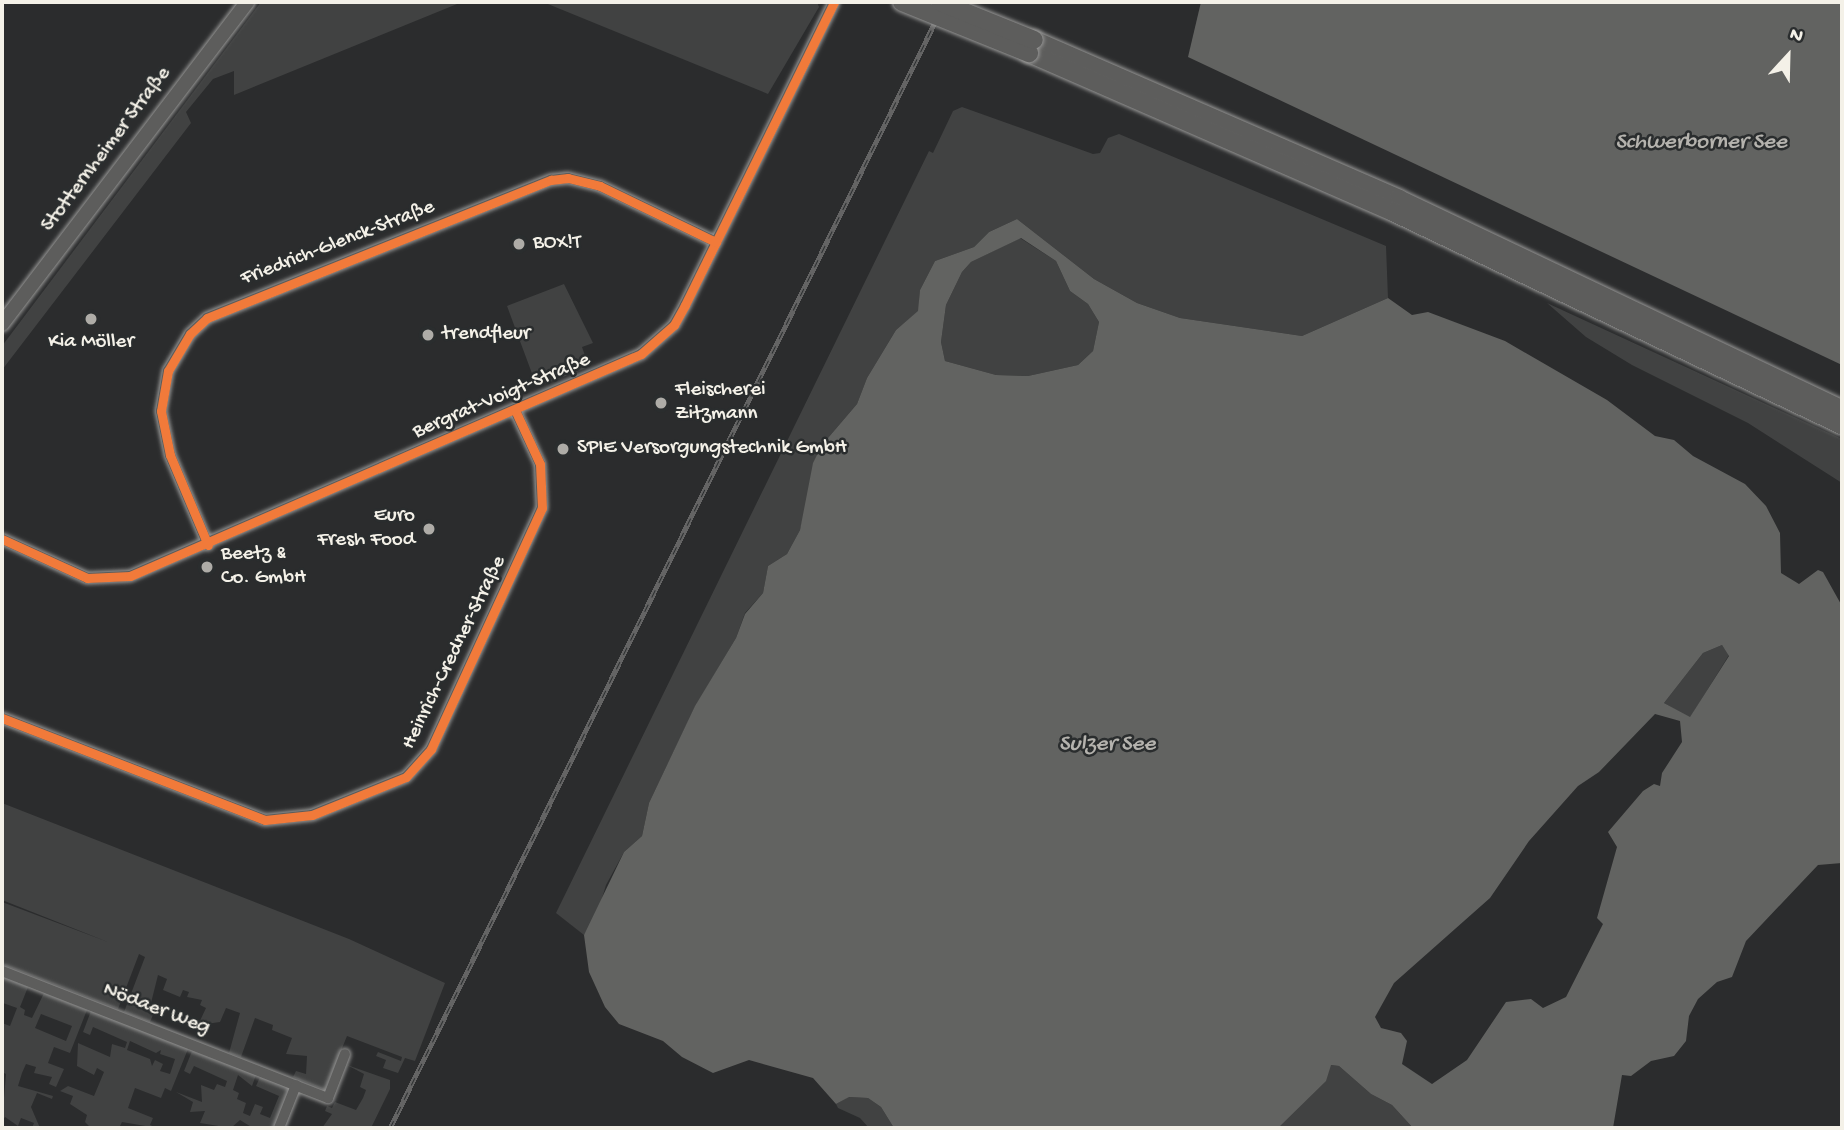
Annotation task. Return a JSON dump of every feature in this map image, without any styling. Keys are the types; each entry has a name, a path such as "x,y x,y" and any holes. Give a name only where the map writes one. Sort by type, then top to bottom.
{"highway":[{"path":"902,2 1032,47 1399,199 1842,409"},
{"path":"940,2 1032,47 1393,212 1842,425"}],"main road":[{"name":"Stotternheimer Straße","path":"2,324 247,2"}],"street":[{"name":"Bergrat-Voigt-Straße","path":"2,539 98,581 137,574 622,365 659,342 679,317 834,2"},
{"name":"Friedrich-Glenck-Straße","path":"208,545 170,455 161,411 167,371 190,334 206,318 551,180 568,178 600,186 716,242"},
{"name":"Heinrich-Credner-Straße","path":"2,718 265,820 312,815 406,777 431,749 542,508 540,464 515,410"},
{"name":"Nödaer Weg","path":"2,971 328,1098 345,1054"},
{"path":"279,1128 296,1085"}],"shaded area":[{"path":"261,2 462,2 234,95 234,71 213,79 186,112 191,123 2,370 2,346"},
{"path":"543,2 817,2 819,7 768,94"},
{"path":"962,107 1093,154 1100,153 1108,138 1119,134 1386,246 1388,298 1302,336 1180,318 1137,303 1094,279 1017,219 989,232 974,247 935,261 920,290 919,311 896,330 867,378 857,404 822,445 800,530 787,554 768,566 763,593 745,613 736,638 695,707 649,803 642,836 624,852 606,885 596,918 584,935 556,913 929,151 933,153 953,111"},
{"path":"1020,238 1056,261 1070,291 1088,304 1099,322 1093,351 1078,365 1028,376 996,375 945,361 941,342 946,305 962,272 971,262"},
{"path":"564,284 593,343 582,347 589,367 537,387 507,306"},
{"path":"1547,303 1842,439 1842,483 1748,423 1632,365 1586,337"},
{"path":"1722,645 1729,655 1690,718 1664,703 1703,653"},
{"path":"2,803 349,939 445,983 415,1061 405,1058 398,1073 383,1068 386,1060 376,1056 378,1052 401,1061 402,1057 347,1036 325,1090 293,1077 296,1071 306,1074 307,1056 286,1054 292,1038 272,1030 273,1025 255,1018 241,1057 229,1053 240,1013 226,1008 220,1022 198,1025 206,1008 200,1005 202,1000 187,997 189,992 183,990 180,997 163,990 167,979 158,975 151,1003 145,1001 142,1010 153,1015 150,1022 124,1012 145,957 139,954 118,1009 2,964 2,902 108,942 2,900"},
{"path":"2,977 28,987 20,1007 25,1010 24,1015 32,1018 44,993 87,1010 70,1053 54,1047 48,1063 64,1069 56,1087 49,1084 52,1077 34,1073 36,1067 26,1064 22,1073 18,1086 53,1096 52,1099 37,1093 31,1107 40,1128 32,1128 34,1123 21,1118 18,1126 5,1117 2,1121 6,1074 2,1072 2,1023 10,1026 17,1008 3,1003","holes":["41,1014 72,1026 66,1041 35,1028"]},
{"path":"91,1011 188,1049 171,1091 165,1088 161,1098 135,1088 128,1108 153,1118 150,1125 157,1128 122,1122 119,1128 91,1128 85,1122 87,1115 70,1104 73,1096 60,1091 68,1086 94,1096 104,1072 97,1068 94,1075 77,1066 78,1043 110,1057 112,1044 125,1048 127,1042 93,1027 90,1035 83,1032","holes":["130,1041 156,1053 161,1050 160,1054 175,1059 170,1074 160,1071 163,1064 155,1060 152,1066 150,1059 127,1050"]},
{"path":"192,1051 256,1075 252,1086 238,1075 233,1090 239,1093 237,1099 246,1103 243,1113 250,1116 255,1104 263,1107 260,1114 270,1118 279,1096 256,1086 260,1077 289,1088 274,1128 253,1128 240,1120 231,1128 200,1123 205,1111 190,1112 193,1102 176,1092 202,1102 201,1085 214,1090 217,1084 225,1087 227,1081 194,1066 190,1074 184,1071"},
{"path":"347,1065 390,1080 390,1089 371,1128 322,1128 332,1114 325,1111 327,1106 332,1108 335,1102 356,1110 363,1098 366,1090 360,1087 364,1074"},
{"path":"1330,1065 1339,1066 1371,1094 1392,1105 1413,1128 1278,1128"},
{"path":"848,1097 868,1098 881,1107 894,1128 869,1128 860,1118 838,1108 836,1104"}],"water":[{"name":"Schwerborner See","path":"1201,2 1842,2 1842,365 1188,57"},
{"name":"Sulzer See","path":"1017,219 1094,279 1137,303 1180,318 1302,336 1388,298 1412,315 1428,312 1505,341 1607,400 1655,436 1674,440 1693,456 1745,484 1766,506 1780,533 1781,573 1799,584 1818,570 1823,572 1842,606 1842,863 1818,865 1746,941 1732,977 1717,982 1698,999 1689,1016 1686,1041 1674,1056 1651,1061 1631,1076 1622,1075 1613,1128 1413,1128 1392,1105 1371,1094 1339,1066 1331,1065 1326,1081 1278,1128 894,1128 881,1107 868,1098 849,1097 836,1104 813,1078 749,1060 713,1073 682,1057 663,1041 619,1024 605,1007 589,972 584,935 624,852 642,836 649,803 695,706 736,638 745,614 763,593 768,566 787,554 800,530 813,463 822,445 857,404 867,378 896,330 918,311 920,290 935,261 974,247 989,232","holes":["1021,238 1056,261 1070,291 1088,304 1099,322 1093,351 1078,365 1028,376 996,375 945,361 941,342 946,305 962,272 971,262","1722,645 1729,656 1690,717 1664,703 1703,653","1655,714 1680,721 1682,742 1662,773 1660,786 1654,784 1643,791 1608,832 1617,847 1597,918 1603,924 1566,997 1543,1008 1531,999 1506,1002 1467,1060 1432,1084 1402,1064 1407,1041 1401,1033 1381,1028 1375,1017 1394,983 1490,898 1529,841 1578,786 1599,772"]}],"railway":[{"path":"390,1128 945,2"}],"cycle path":[{"path":"2,539 87,578 130,576 641,354 674,325 685,305 834,2"},
{"path":"208,545 170,455 161,411 168,371 190,334 207,318 551,180 568,178 600,186 716,242"},
{"path":"2,718 265,820 312,815 406,777 431,749 542,508 540,464 515,410"}],"place":[{"name":"BOX!T","path":"519,244"},
{"name":"Kia Möller","path":"91,319"},
{"name":"trendfleur","path":"428,335"},
{"name":"Fleischerei Zitzmann","path":"661,403"},
{"name":"SPIE Versorgungstechnik GmbH","path":"563,449"},
{"name":"Euro Fresh Food","path":"429,529"},
{"name":"Beetz & Co. GmbH","path":"207,567"}]}
